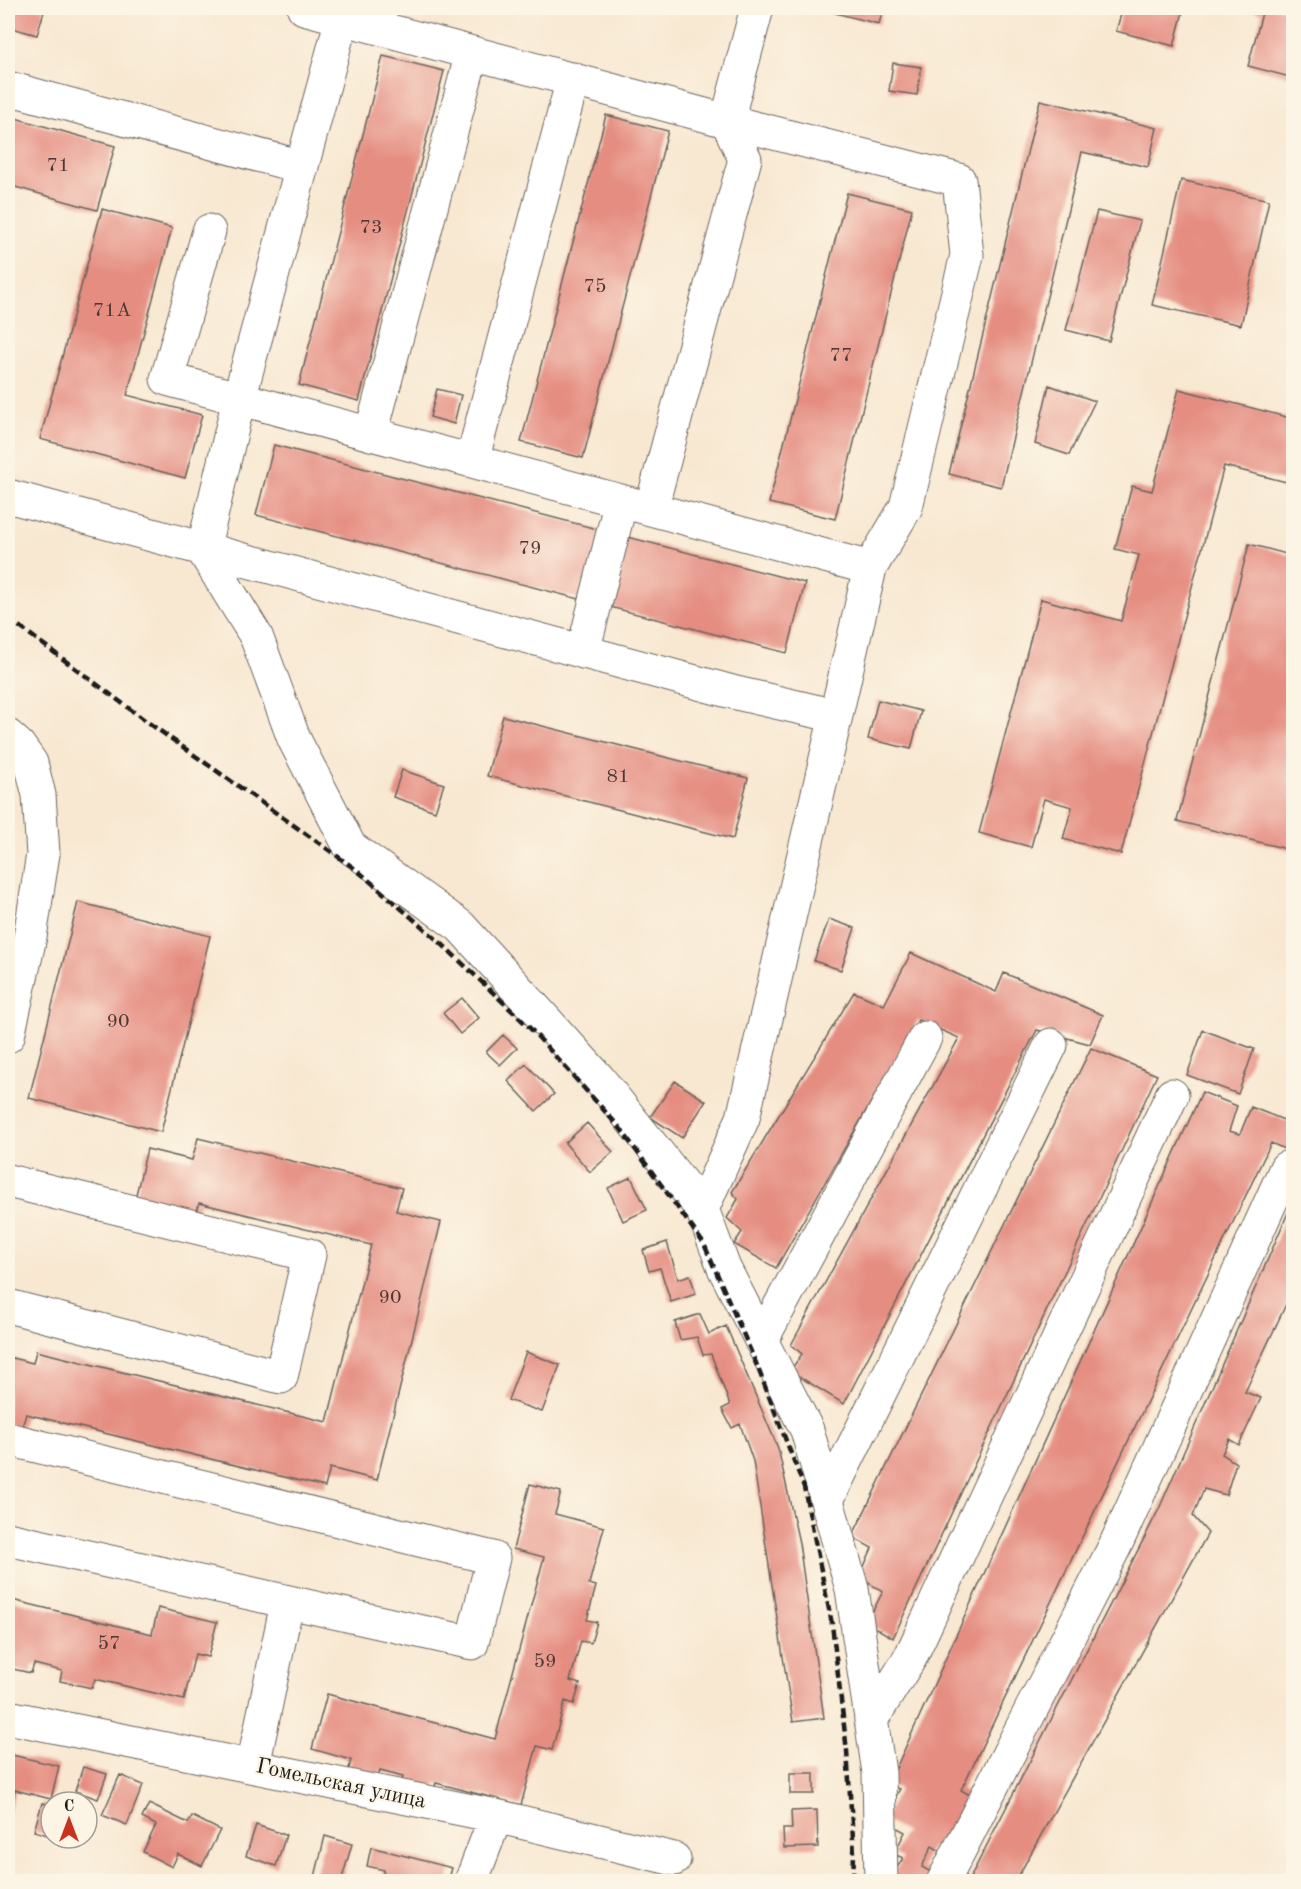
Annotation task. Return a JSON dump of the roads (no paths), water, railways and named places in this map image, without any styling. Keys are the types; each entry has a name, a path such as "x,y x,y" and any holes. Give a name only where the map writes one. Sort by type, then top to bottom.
{"street":[{"path":"304,8 727,121 959,180 967,255 906,507 870,568 743,1118 702,1209"},
{"path":"583,652 636,505 745,159 727,121 757,8"},
{"path":"342,18 238,399 203,550 256,636 294,739 350,847 460,926 598,1079 702,1209 724,1268 807,1430 852,1589 879,1773 881,1881"},
{"path":"371,434 472,53"},
{"path":"472,461 573,79"},
{"path":"8,88 302,167"},
{"path":"209,231 167,379 870,568"},
{"path":"8,495 203,550 732,692 836,716"},
{"path":"8,736 19,746 31,763 39,795 43,854 30,937 8,1036"},
{"path":"762,1341 925,1038"},
{"path":"827,1500 1051,1045"},
{"path":"871,1720 910,1658 1172,1095"},
{"path":"943,1881 1115,1546 1286,1168"},
{"path":"8,1181 309,1254 281,1377 8,1306"},
{"path":"8,1439 494,1558 472,1643 8,1539"},
{"path":"253,1766 287,1602"},
{"name":"Гомельская улица","path":"8,1717 496,1816 674,1859"},
{"path":"471,1881 496,1816"}],"railway":[{"path":"8,618 146,721 357,870 442,944 529,1027 620,1128 704,1244 756,1363 804,1487 832,1624 847,1751 854,1853 853,1882"}]}
